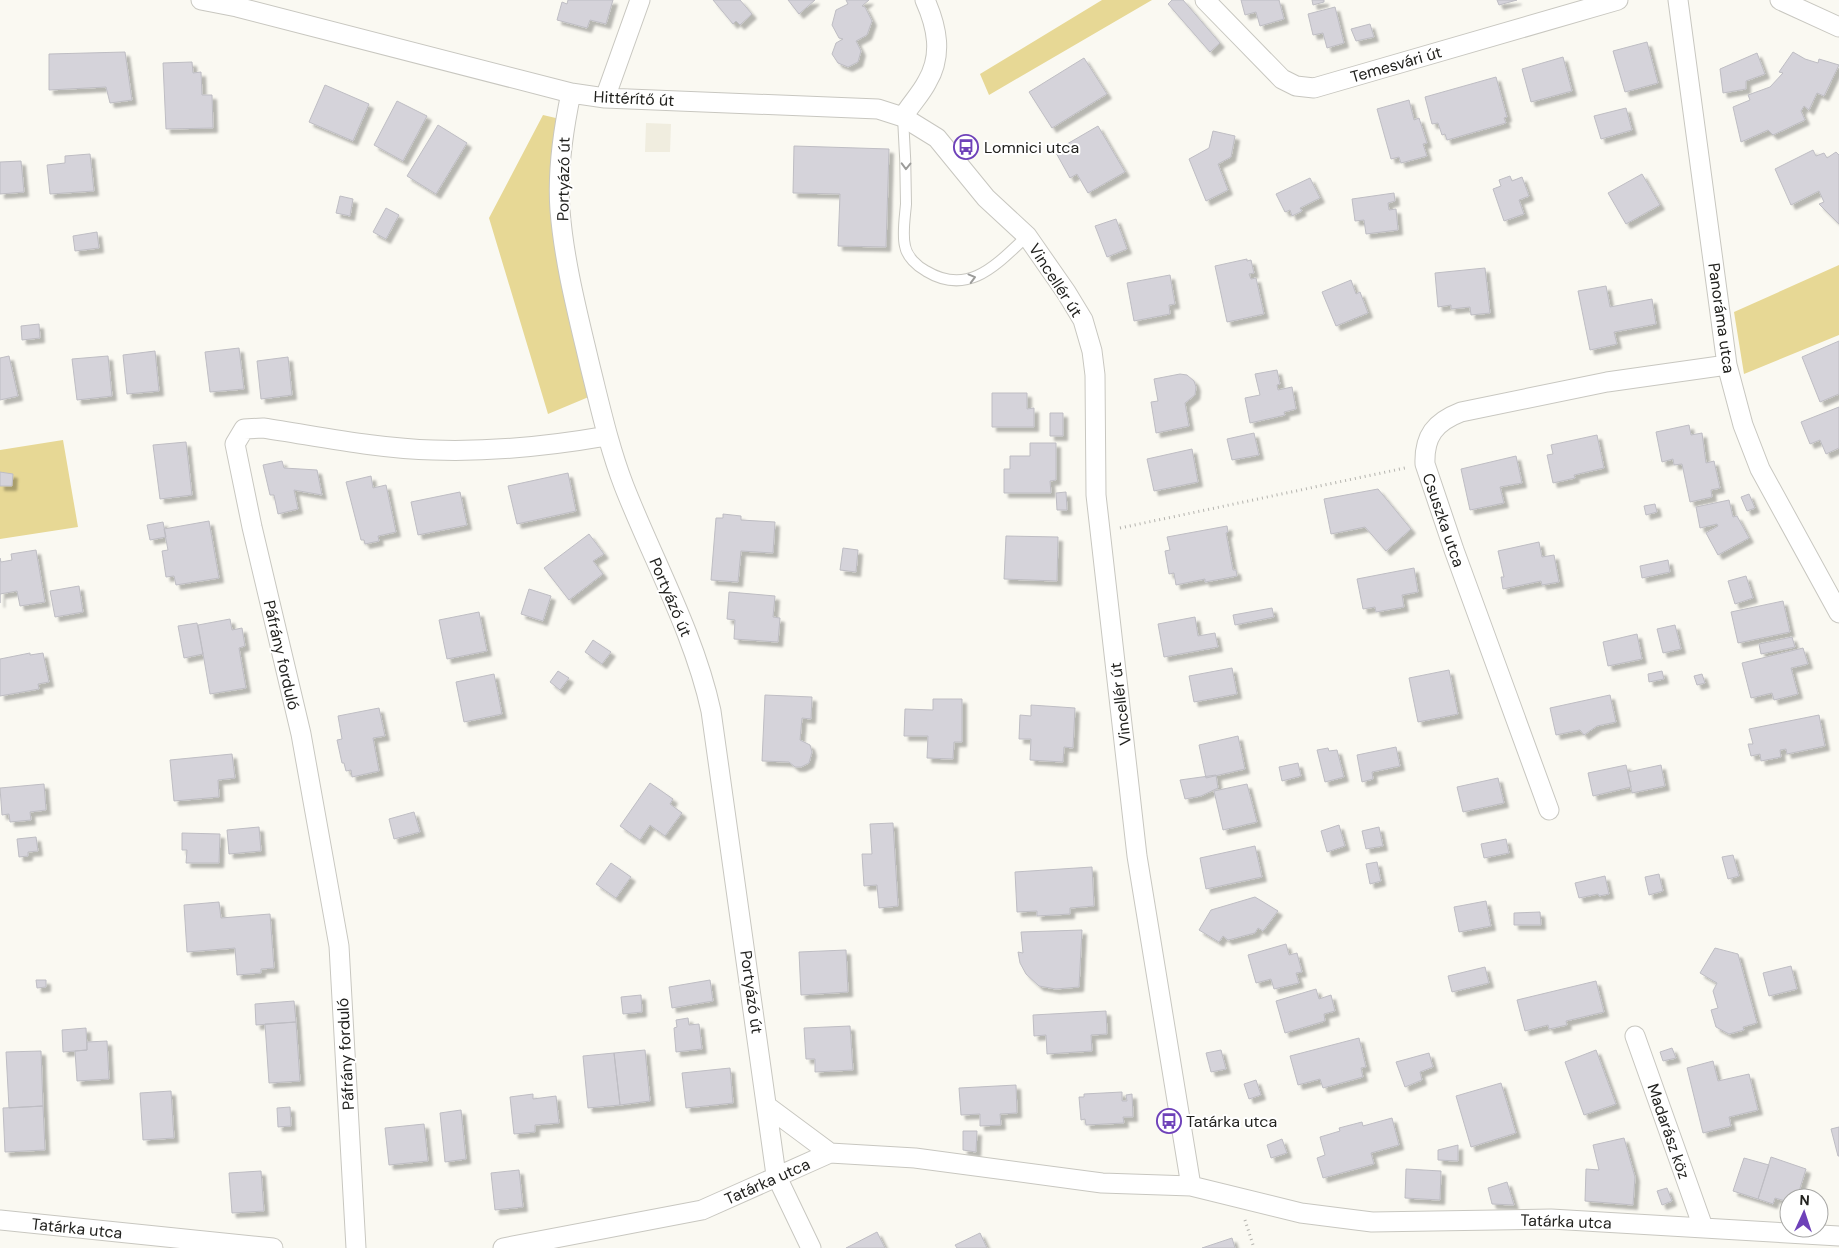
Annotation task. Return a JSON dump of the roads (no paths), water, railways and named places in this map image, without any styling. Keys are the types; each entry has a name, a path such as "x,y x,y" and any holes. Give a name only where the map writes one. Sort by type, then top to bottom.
{"street":[{"name":"Hittérítő út","path":"201,0 237,7 571,93 605,98 878,109 902,117 937,138 986,198 1027,236"},
{"path":"605,98 640,0"},
{"path":"902,117 927,83 936,63 938,39 934,20 926,0"},
{"name":"Temesvári út","path":"1205,0 1282,79 1296,86 1314,88 1618,0"},
{"name":"Panoráma utca","path":"1678,0 1727,365 1744,425 1760,469 1839,613"},
{"path":"1780,0 1839,27"},
{"name":"Portyázó út","path":"571,93 564,134 560,209 577,310 607,436 624,484 703,676 711,711 768,1107 776,1175 811,1248"},
{"name":"Vincellér út","path":"1027,236 1066,292 1082,320 1092,351 1095,375 1096,495 1137,856 1191,1186"},
{"name":"Csuszka utca","path":"1550,810 1454,550 1425,464 1425,451 1436,425 1446,418 1461,412 1607,382 1727,365"},
{"name":"Páfrány forduló","path":"356,1248 339,946 300,734 235,444 244,429 263,428 431,450 475,450 570,443 607,436"},
{"name":"Madarász köz","path":"1636,1036 1703,1227"},
{"path":"768,1107 830,1153"},
{"name":"Tatárka utca","path":"503,1248 702,1210 752,1189 776,1175 830,1153 916,1158 1102,1183 1191,1186 1301,1212 1372,1222 1552,1219 1839,1236"},
{"name":"Tatárka utca","path":"0,1220 273,1248"}],"lane":[{"path":"902,117 906,158 905,247 916,266 937,278 960,281 980,276 996,266 1027,236"}],"place":[{"name":"Lomnici utca","path":"966,147"},
{"name":"Tatárka utca","path":"1169,1121"}]}
